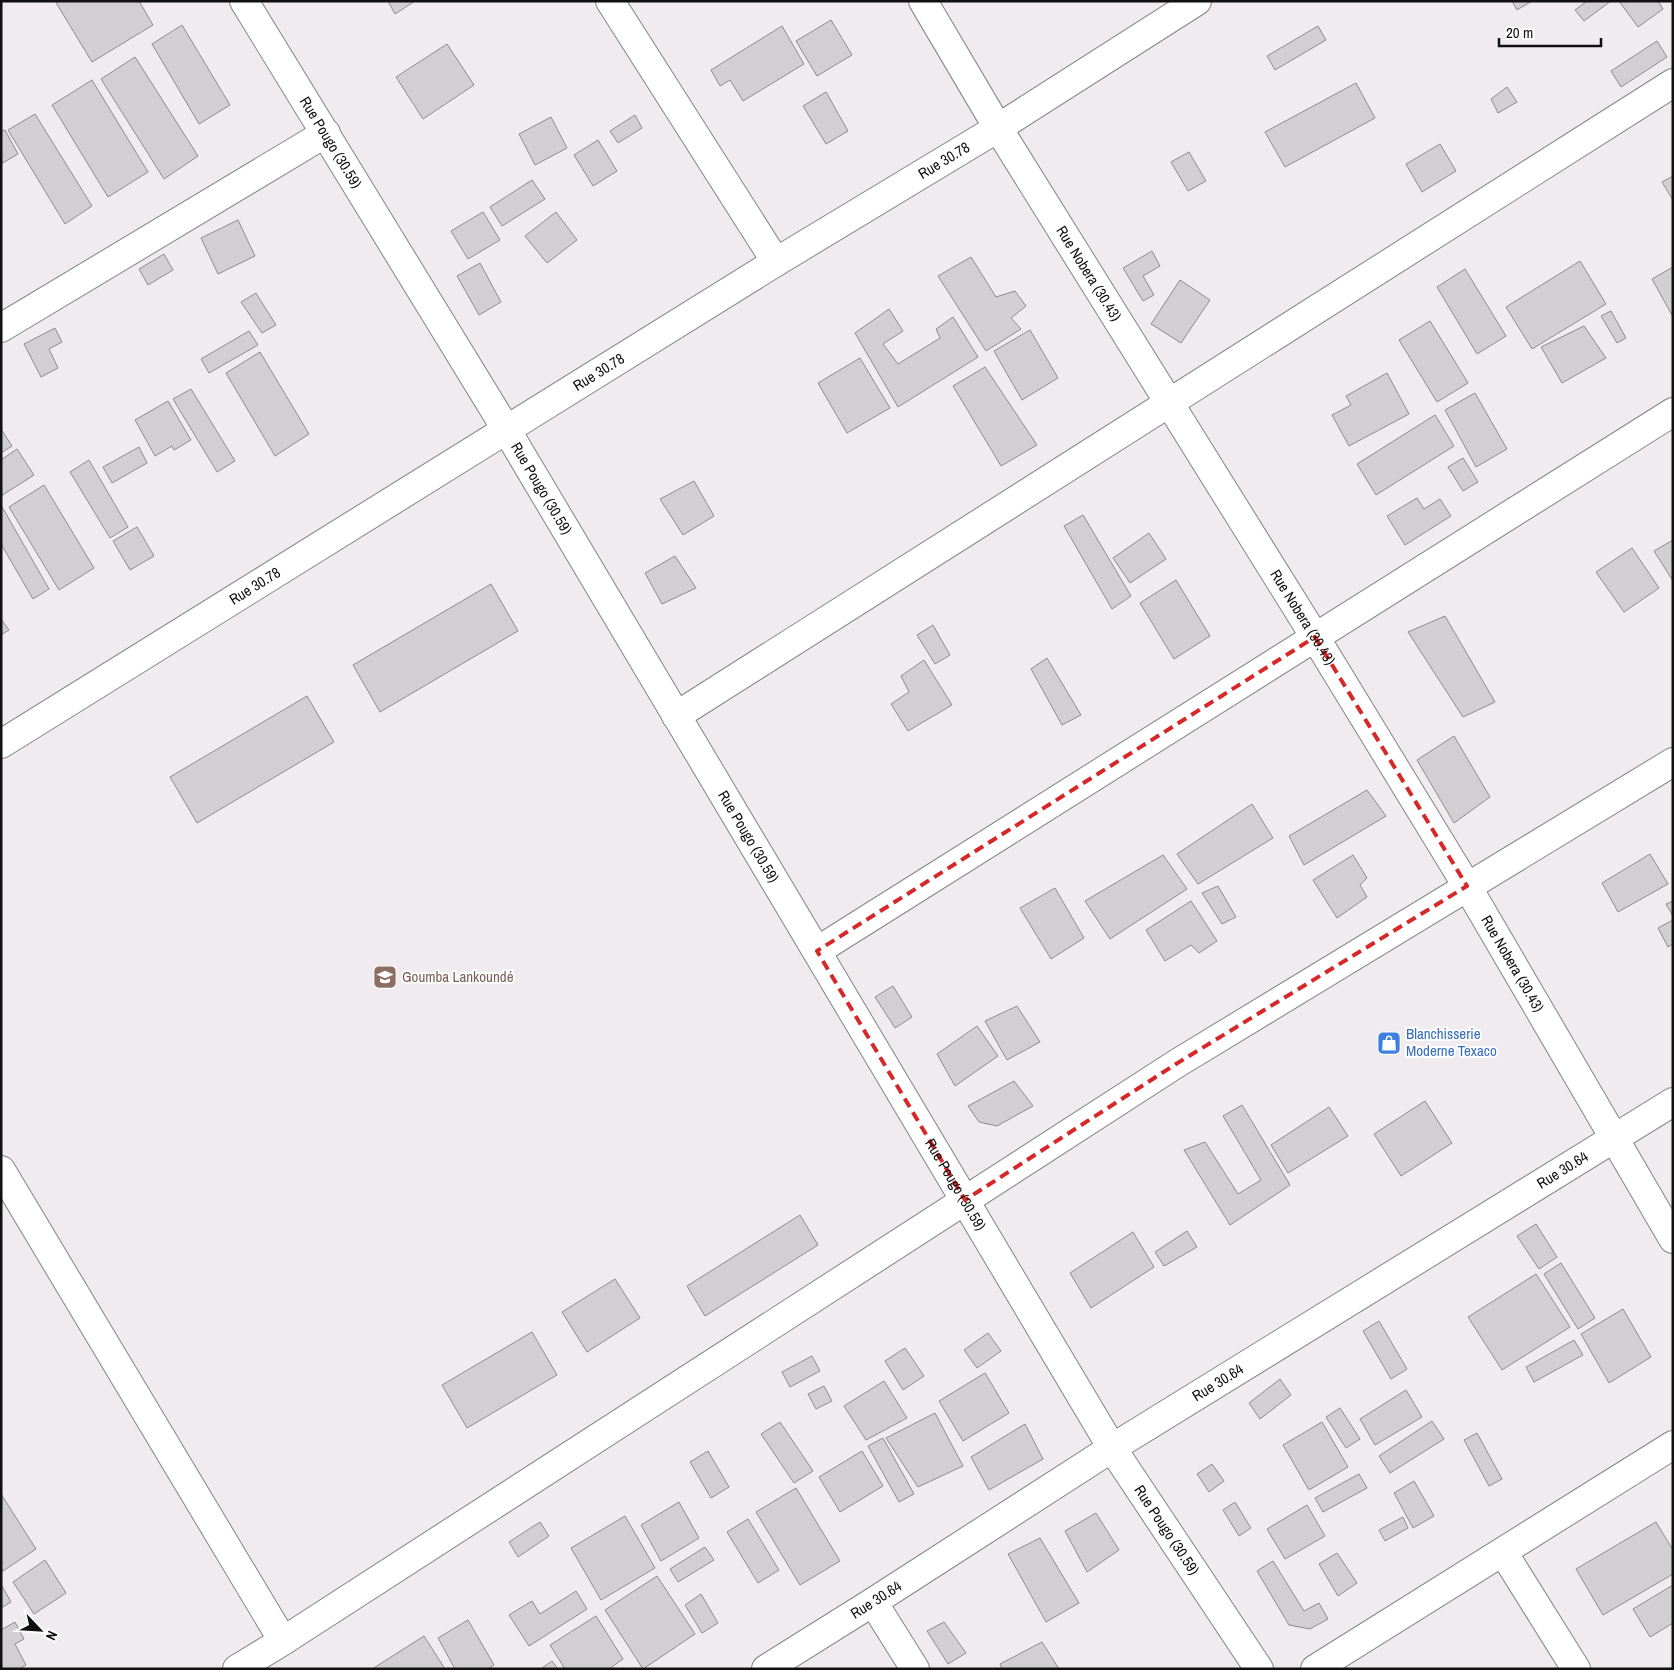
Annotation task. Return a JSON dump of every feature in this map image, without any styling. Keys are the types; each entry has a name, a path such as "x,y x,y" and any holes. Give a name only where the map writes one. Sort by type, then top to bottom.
{"street":[{"name":"Rue Pougo (30.59)","path":"244,1 506,429 1112,1448 1259,1669"},
{"path":"610,1 776,262"},
{"name":"Rue Nobera (30.43)","path":"922,1 998,128 1316,637 1467,886 1673,1239"},
{"name":"Rue 30.78","path":"1,744 776,262 998,128 1196,1"},
{"path":"676,716 1673,83"},
{"path":"1,328 326,133"},
{"path":"817,951 1673,412"},
{"path":"237,1669 283,1642 1176,1064 1673,762"},
{"name":"Rue 30.64","path":"766,1669 874,1602 1112,1448 1673,1102"},
{"path":"1,1170 283,1642"},
{"path":"1315,1669 1673,1445"},
{"path":"1503,1552 1576,1669"},
{"path":"874,1602 915,1669"}],"highlighted area":[{"path":"1315,637 1467,886 1176,1064 965,1200 817,951"}],"building":[{"path":"55,1 139,1 153,25 92,62"},
{"path":"388,1 415,1 395,14"},
{"path":"1512,1 1532,1 1517,10"},
{"path":"1587,1 1611,1 1584,21 1575,10"},
{"path":"1619,1 1658,1 1663,9 1638,27"},
{"path":"831,20 852,55 817,76 796,41"},
{"path":"182,25 230,105 199,124 152,44"},
{"path":"782,26 804,64 743,101 730,80 720,86 711,70"},
{"path":"1318,26 1326,40 1275,70 1267,56"},
{"path":"1657,41 1667,57 1621,87 1611,71"},
{"path":"447,44 474,85 423,119 396,77"},
{"path":"135,57 198,156 164,179 101,79"},
{"path":"92,80 148,172 108,197 52,105"},
{"path":"1356,83 1375,118 1285,167 1265,132"},
{"path":"1507,87 1517,102 1498,113 1491,99"},
{"path":"826,92 848,131 826,144 803,106"},
{"path":"35,114 92,206 65,224 8,130"},
{"path":"635,115 642,128 618,143 610,131"},
{"path":"551,117 567,148 535,165 519,134"},
{"path":"5,130 18,154 1,164 1,131"},
{"path":"598,140 617,171 593,186 574,155"},
{"path":"1440,144 1456,171 1422,192 1406,164"},
{"path":"1189,152 1206,181 1188,191 1171,162"},
{"path":"1673,176 1673,200 1662,182"},
{"path":"532,180 545,199 502,226 490,207"},
{"path":"483,212 500,240 468,259 451,231"},
{"path":"556,212 577,240 547,263 525,236"},
{"path":"238,220 255,256 218,274 201,238"},
{"path":"1152,251 1160,266 1143,276 1154,295 1143,301 1123,268"},
{"path":"164,254 173,270 148,285 139,269"},
{"path":"971,257 996,297 1015,291 1026,306 1011,318 1021,329 986,351 938,276"},
{"path":"1580,261 1606,304 1532,349 1506,307"},
{"path":"480,263 501,302 479,315 457,276"},
{"path":"1673,267 1673,317 1652,279"},
{"path":"1465,269 1506,336 1477,354 1437,287"},
{"path":"1180,280 1210,300 1181,343 1151,324"},
{"path":"256,293 276,325 262,333 241,302"},
{"path":"889,309 903,331 883,344 898,364 940,338 936,329 953,317 978,357 898,407 855,333"},
{"path":"1611,311 1626,338 1617,343 1601,316"},
{"path":"1430,321 1468,383 1437,402 1399,340"},
{"path":"1584,326 1606,358 1562,383 1541,347"},
{"path":"55,328 62,342 49,349 58,368 41,377 24,344"},
{"path":"1030,330 1058,378 1022,400 994,351"},
{"path":"249,331 258,345 209,373 201,359"},
{"path":"260,352 309,434 275,456 226,373"},
{"path":"860,358 890,408 847,433 818,383"},
{"path":"985,367 1037,445 1001,466 953,386"},
{"path":"1387,373 1409,414 1349,446 1332,415 1351,405 1346,396"},
{"path":"191,389 235,461 217,472 173,399"},
{"path":"1475,393 1507,449 1476,467 1445,410"},
{"path":"168,401 191,440 174,450 172,446 155,456 135,420"},
{"path":"1435,415 1454,446 1376,495 1357,464"},
{"path":"1,429 12,446 1,453"},
{"path":"139,447 147,463 112,483 103,467"},
{"path":"17,449 34,475 1,496 1,460"},
{"path":"1463,458 1478,482 1463,491 1448,467"},
{"path":"89,460 128,527 110,538 70,472"},
{"path":"694,481 714,516 683,535 660,499"},
{"path":"44,485 94,568 59,590 9,507"},
{"path":"1417,498 1424,509 1440,499 1451,516 1405,545 1387,516"},
{"path":"1,505 49,589 33,599 1,544"},
{"path":"1083,515 1131,596 1112,609 1064,526"},
{"path":"137,527 154,556 130,570 113,541"},
{"path":"1149,533 1166,559 1130,583 1113,558"},
{"path":"1673,540 1673,581 1654,551"},
{"path":"1632,548 1659,588 1624,612 1596,572"},
{"path":"675,556 696,588 662,604 645,573"},
{"path":"1176,580 1210,636 1174,659 1140,603"},
{"path":"491,584 518,631 380,712 353,665"},
{"path":"1445,616 1495,702 1463,717 1408,632"},
{"path":"1,619 9,630 1,635"},
{"path":"933,625 950,655 935,664 917,635"},
{"path":"1047,658 1081,715 1062,725 1031,669"},
{"path":"924,660 952,705 908,731 891,704 909,692 901,676"},
{"path":"307,696 334,742 197,823 170,777"},
{"path":"1454,736 1490,797 1454,823 1417,760"},
{"path":"1367,790 1386,816 1304,865 1289,836"},
{"path":"1252,804 1273,838 1198,884 1177,854"},
{"path":"1650,854 1668,884 1618,912 1602,883"},
{"path":"1163,855 1187,889 1110,939 1085,901"},
{"path":"1353,855 1367,878 1360,885 1367,897 1337,918 1313,880"},
{"path":"1218,886 1236,917 1222,924 1202,893"},
{"path":"1055,888 1084,938 1051,959 1020,908"},
{"path":"1191,901 1217,941 1199,953 1191,945 1165,961 1146,930"},
{"path":"1673,901 1673,916 1666,904"},
{"path":"1673,920 1673,944 1668,947 1658,928"},
{"path":"893,986 912,1017 895,1028 875,997"},
{"path":"1017,1006 1040,1042 1007,1060 985,1021"},
{"path":"977,1026 998,1056 955,1086 937,1054"},
{"path":"1014,1081 1033,1106 997,1126 979,1122 968,1106"},
{"path":"1425,1101 1452,1143 1401,1176 1374,1134"},
{"path":"1242,1105 1290,1185 1230,1225 1184,1150 1205,1142 1238,1194 1261,1180 1223,1116"},
{"path":"1329,1107 1348,1136 1288,1173 1271,1145"},
{"path":"800,1215 818,1245 705,1316 687,1286"},
{"path":"1536,1224 1557,1257 1539,1269 1517,1236"},
{"path":"1187,1231 1197,1247 1164,1266 1155,1252"},
{"path":"1133,1232 1154,1267 1091,1308 1070,1273"},
{"path":"1561,1263 1595,1318 1578,1329 1544,1274"},
{"path":"1536,1274 1570,1327 1502,1370 1468,1317"},
{"path":"615,1279 640,1318 587,1352 562,1312"},
{"path":"1623,1309 1651,1357 1609,1383 1581,1334"},
{"path":"1379,1321 1407,1369 1391,1379 1363,1331"},
{"path":"532,1332 557,1375 467,1428 442,1385"},
{"path":"988,1333 1001,1351 977,1368 964,1350"},
{"path":"1574,1340 1583,1355 1534,1382 1526,1367"},
{"path":"905,1348 924,1376 903,1390 885,1361"},
{"path":"812,1356 820,1371 790,1387 782,1372"},
{"path":"985,1373 1009,1413 963,1441 939,1401"},
{"path":"1280,1379 1291,1395 1260,1419 1249,1403"},
{"path":"884,1381 907,1418 866,1440 844,1406"},
{"path":"824,1386 832,1401 816,1409 808,1394"},
{"path":"1406,1390 1422,1417 1375,1445 1360,1419"},
{"path":"1340,1408 1360,1439 1346,1448 1326,1417"},
{"path":"935,1413 963,1466 918,1487 886,1438"},
{"path":"1432,1421 1444,1439 1390,1473 1379,1456"},
{"path":"780,1422 813,1471 794,1483 761,1434"},
{"path":"1322,1422 1348,1467 1309,1490 1283,1445"},
{"path":"1025,1424 1043,1459 989,1490 971,1457"},
{"path":"1477,1433 1502,1479 1489,1486 1464,1440"},
{"path":"883,1438 914,1494 899,1502 868,1446"},
{"path":"708,1451 729,1487 711,1498 690,1462"},
{"path":"862,1451 883,1486 840,1512 819,1477"},
{"path":"1212,1464 1224,1481 1209,1492 1197,1474"},
{"path":"1359,1474 1367,1488 1323,1512 1315,1498"},
{"path":"1414,1481 1434,1516 1413,1528 1394,1493"},
{"path":"796,1488 840,1561 800,1585 756,1512"},
{"path":"1,1494 36,1549 3,1571 1,1567"},
{"path":"679,1502 699,1538 661,1561 641,1525"},
{"path":"1235,1502 1251,1528 1239,1536 1223,1510"},
{"path":"1307,1505 1325,1536 1285,1559 1267,1529"},
{"path":"1096,1513 1119,1550 1087,1572 1065,1531"},
{"path":"625,1516 655,1568 601,1600 571,1548"},
{"path":"1403,1517 1408,1528 1385,1541 1379,1530"},
{"path":"748,1519 779,1570 758,1583 727,1532"},
{"path":"540,1522 549,1536 518,1557 509,1542"},
{"path":"1656,1522 1673,1550 1673,1574 1603,1615 1576,1569"},
{"path":"1040,1538 1079,1603 1046,1622 1008,1554"},
{"path":"705,1547 714,1560 678,1582 670,1569"},
{"path":"1337,1553 1357,1583 1338,1596 1319,1564"},
{"path":"45,1560 66,1593 34,1614 13,1582"},
{"path":"1273,1561 1304,1611 1319,1603 1328,1619 1310,1629 1289,1625 1257,1571"},
{"path":"657,1576 695,1634 643,1669 605,1610"},
{"path":"1673,1585 1673,1623 1650,1637 1633,1609"},
{"path":"1,1587 11,1602 1,1608"},
{"path":"576,1591 587,1609 529,1646 509,1615 532,1601 540,1614"},
{"path":"701,1594 718,1623 702,1633 685,1605"},
{"path":"596,1616 623,1659 609,1669 565,1669 550,1645"},
{"path":"468,1620 494,1665 487,1669 455,1669 438,1638"},
{"path":"15,1622 24,1639 15,1644 26,1665 19,1669 1,1669 1,1630"},
{"path":"944,1622 966,1653 948,1664 927,1631"},
{"path":"424,1636 445,1669 372,1669"},
{"path":"1042,1642 1059,1669 1002,1669 1000,1664"},
{"path":"552,1661 558,1669 542,1668"}],"place":[{"name":"Goumba Lankoundé","path":"385,977"},
{"name":"Blanchisserie Moderne Texaco","path":"1389,1043"}]}
